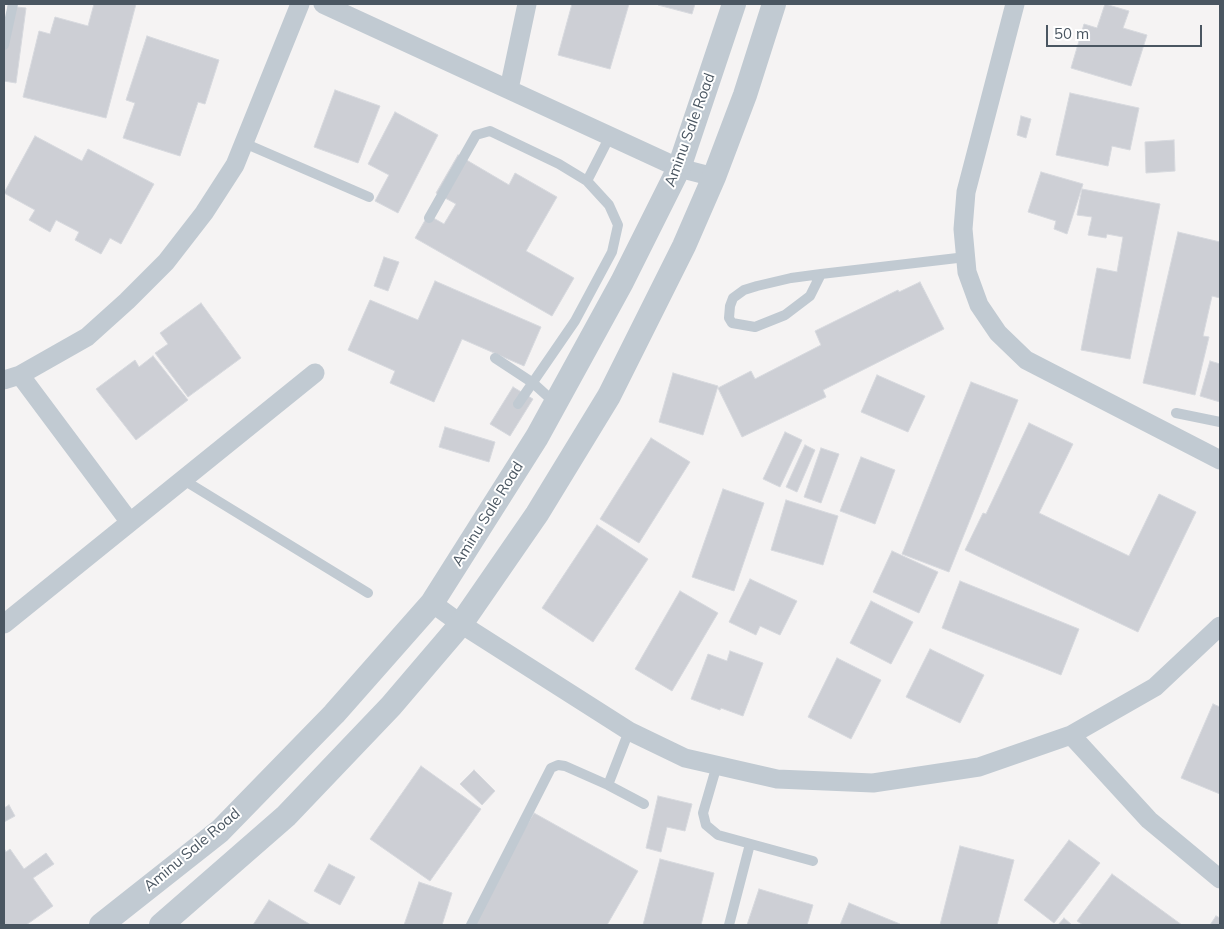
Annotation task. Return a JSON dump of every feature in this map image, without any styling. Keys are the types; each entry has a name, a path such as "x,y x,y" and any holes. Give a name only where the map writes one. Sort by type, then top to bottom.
{"street":[{"path":"129,521 12,378 87,337 166,262 204,213 235,165 300,4"},
{"path":"322,4 678,168 714,178"},
{"path":"509,89 527,4"},
{"name":"Aminu Sale Road","path":"101,925 220,831 334,714 432,603 537,437 622,282 678,168 734,4"},
{"path":"161,925 286,816 391,706 462,624 537,514 609,396 684,246 714,178 745,95 774,4"},
{"path":"1015,4 966,192 963,229 967,272 979,305 998,333 1026,360 1220,460"},
{"path":"4,624 315,372"},
{"path":"432,603 629,731 685,758 777,779 873,783 979,767 1072,735 1155,686 1220,626"},
{"path":"1072,735 1149,820 1220,879"}],"lane":[{"path":"4,44 13,4"},
{"path":"429,218 476,135 490,131 559,164 587,181 609,205 618,225 612,252 575,321 518,404"},
{"path":"587,181 610,136"},
{"path":"244,143 369,197"},
{"path":"821,274 810,296 785,315 755,327 732,323 729,318 733,298 744,290 791,278 821,274 966,257"},
{"path":"495,358 533,383 555,403"},
{"path":"1176,413 1220,422"},
{"path":"182,479 368,593"},
{"path":"608,785 629,731"},
{"path":"471,925 551,768 558,765 564,766 608,785 644,804"},
{"path":"717,766 703,813 706,825 718,835 813,861"},
{"path":"729,925 750,844"}],"building":[{"path":"94,4 136,4 106,118 23,97 39,31 50,34 55,17 88,26"},
{"path":"572,4 629,4 610,69 558,55"},
{"path":"658,4 695,4 692,14"},
{"path":"1105,4 1129,11 1123,28 1147,35 1131,86 1071,68 1084,24 1097,28"},
{"path":"8,6 26,8 16,83 4,81 4,39"},
{"path":"147,36 219,60 205,104 198,102 180,156 123,138 135,103 126,100"},
{"path":"335,90 380,106 358,163 314,147"},
{"path":"1070,93 1139,108 1130,150 1112,146 1108,166 1056,155"},
{"path":"395,112 438,135 398,213 375,201 389,175 368,164"},
{"path":"1021,116 1031,119 1026,138 1017,135"},
{"path":"35,136 82,161 88,149 154,184 121,244 110,238 101,254 75,240 79,232 56,220 50,232 29,220 35,210 4,193"},
{"path":"1174,140 1175,171 1146,173 1145,142"},
{"path":"458,155 509,185 515,173 557,197 526,251 574,278 552,316 415,238 428,215 444,224 456,204 436,193"},
{"path":"1041,172 1083,184 1067,234 1054,229 1056,221 1028,212"},
{"path":"1082,189 1160,204 1130,359 1081,350 1097,268 1117,272 1123,237 1107,234 1106,238 1088,235 1092,217 1077,215"},
{"path":"1178,232 1220,242 1220,298 1212,296 1203,336 1209,337 1195,395 1143,383"},
{"path":"384,257 399,262 388,291 374,286"},
{"path":"435,281 541,327 524,366 462,339 434,402 390,383 395,371 348,350 370,300 418,320"},
{"path":"920,282 944,329 823,390 826,397 742,437 718,388 751,371 755,379 821,345 815,331 898,290 899,292"},
{"path":"201,303 241,358 188,397 155,353 168,344 160,333"},
{"path":"153,356 188,400 136,440 96,389 135,360 139,367"},
{"path":"1210,361 1220,364 1220,402 1200,396"},
{"path":"673,373 718,386 703,435 659,422"},
{"path":"877,375 925,396 908,432 861,412"},
{"path":"971,382 1018,400 949,572 902,554"},
{"path":"513,387 533,399 510,436 490,424"},
{"path":"1029,423 1073,444 1039,513 1129,556 1159,494 1196,512 1138,632 965,550 983,513 986,514"},
{"path":"445,427 495,442 489,462 439,447"},
{"path":"785,432 802,440 780,487 763,479"},
{"path":"651,438 690,462 639,543 600,519"},
{"path":"805,445 815,450 797,492 786,487"},
{"path":"821,448 839,454 821,503 804,497"},
{"path":"861,457 895,470 875,524 840,511"},
{"path":"723,489 764,503 734,591 692,577"},
{"path":"786,500 838,516 823,565 771,550"},
{"path":"597,525 648,559 593,642 542,608"},
{"path":"892,551 938,572 919,613 873,592"},
{"path":"750,579 797,601 780,635 760,626 756,635 729,622"},
{"path":"960,581 1079,629 1061,675 942,628"},
{"path":"680,591 718,613 672,691 635,669"},
{"path":"871,601 913,622 891,664 850,643"},
{"path":"930,649 984,675 960,723 906,697"},
{"path":"730,651 763,663 743,716 691,699 708,654 727,661"},
{"path":"837,658 881,680 851,739 808,717"},
{"path":"1213,704 1220,707 1220,794 1181,778"},
{"path":"421,766 481,809 430,881 370,839"},
{"path":"474,770 495,791 482,805 460,784"},
{"path":"658,796 692,804 685,831 667,827 661,852 646,848"},
{"path":"9,805 15,816 4,822 4,808"},
{"path":"534,813 638,871 607,925 467,925"},
{"path":"1069,840 1100,863 1054,923 1024,900"},
{"path":"960,846 1014,860 997,925 940,925"},
{"path":"4,848 6,852 10,849 24,869 46,853 54,864 33,878 53,906 26,925 4,925"},
{"path":"660,859 714,873 701,925 643,925"},
{"path":"329,864 355,877 340,905 314,891"},
{"path":"1112,874 1182,925 1083,925 1077,921"},
{"path":"419,882 452,893 442,925 404,925"},
{"path":"759,889 813,905 807,925 747,925"},
{"path":"269,900 311,925 253,925"},
{"path":"849,903 900,924 900,925 840,925"},
{"path":"1216,916 1220,918 1220,925 1210,925"},
{"path":"1064,918 1072,925 1058,925"}]}
